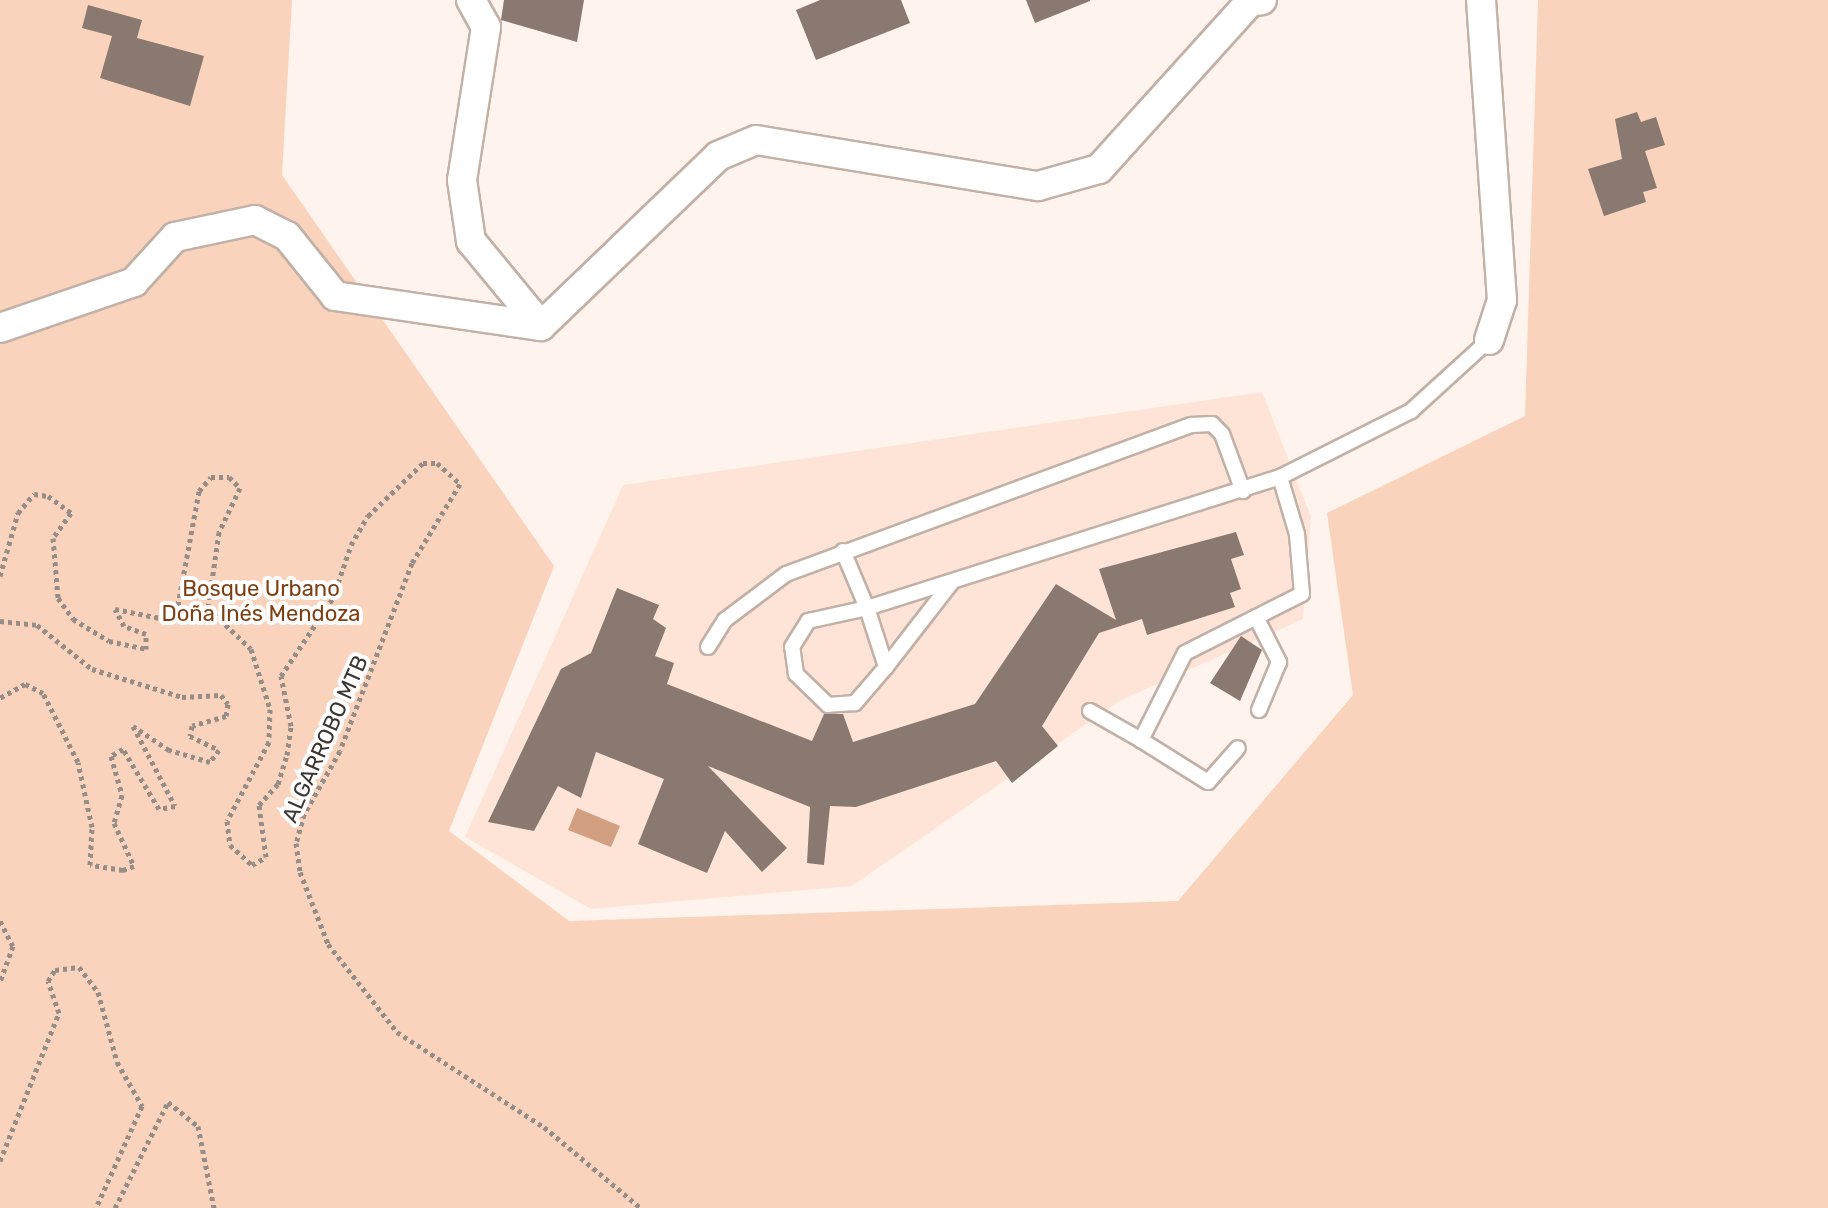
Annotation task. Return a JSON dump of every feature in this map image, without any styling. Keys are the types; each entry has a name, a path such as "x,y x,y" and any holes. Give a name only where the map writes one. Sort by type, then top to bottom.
{"street":[{"path":"471,0 486,27 462,180 471,241 541,326"},
{"path":"541,326 718,156 756,140 1038,186 1099,169 1250,2 1262,0"},
{"path":"1481,0 1502,300 1489,340"},
{"path":"0,328 134,282 175,237 255,220 287,236 335,296 541,326"}],"lane":[{"path":"952,582 855,703 828,705 796,674 792,647 808,621 867,608 1280,477 1411,411 1489,340"},
{"path":"708,647 753,596 843,551 1192,425 1212,424 1222,434 1243,491"},
{"path":"1141,740 1185,653 1302,594 1297,534 1280,477"},
{"path":"843,551 867,608 886,667"},
{"path":"1256,617 1273,639 1279,662 1259,710"},
{"path":"1090,711 1208,782 1238,748"}],"path":[{"name":"ALGARROBO MTB","path":"0,576 18,513 34,494 48,496 71,513 53,538 58,598 73,619 109,641 146,649 150,640 124,626 115,609 175,621 199,491 211,477 229,477 240,488 219,532 208,608 251,649 270,709 269,742 227,821 230,845 252,865 266,857 259,805 278,784 287,755 291,726 281,676 333,598 351,545 423,463 437,463 460,484 412,563 340,751 304,814 296,843 300,872 328,944 397,1032 544,1127 641,1208"},
{"path":"0,621 37,625 92,669 182,697 221,695 228,704 226,716 192,726 190,736 219,750 210,762 169,750 133,726 175,806 159,809 123,749 111,756 122,795 114,823 134,866 123,870 90,865 92,827 78,762 43,693 25,684 0,698"},
{"path":"0,921 13,946 0,981"},
{"path":"0,1161 59,1013 48,981 55,970 79,967 98,992 117,1062 142,1106 96,1208"},
{"path":"115,1208 168,1102 198,1126 214,1208"}],"shaded area":[{"path":"1262,392 1311,517 1303,619 1121,700 852,886 591,909 465,837 623,485"},
{"path":"577,808 620,826 611,847 568,830"}],"green space":[{"name":"Bosque Urbano Doña Inés Mendoza","path":"0,0 292,0 282,175 554,566 449,831 569,921 1178,901 1353,695 1327,513 1525,416 1538,0 1828,0 1828,1208 0,1208"}],"building":[{"path":"504,0 584,0 577,42 501,20"},
{"path":"820,0 901,0 910,23 816,60 796,10"},
{"path":"1026,0 1090,0 1090,1 1035,23"},
{"path":"88,5 142,20 137,38 204,56 190,106 100,78 112,36 82,28"},
{"path":"1637,112 1641,122 1656,117 1665,145 1645,151 1657,188 1643,192 1646,202 1604,216 1588,169 1622,159 1615,119"},
{"path":"1236,532 1244,555 1231,559 1241,589 1230,593 1235,607 1147,635 1142,619 1099,633 1042,726 1058,746 1012,783 996,761 856,807 830,806 824,865 807,863 810,807 708,766 787,848 762,872 725,831 707,873 638,844 664,779 596,752 581,798 558,786 534,831 488,822 561,669 591,653 617,588 659,605 653,619 666,628 655,656 674,663 667,684 812,741 824,714 843,714 853,742 975,704 1056,584 1116,620 1099,569"},
{"path":"1241,636 1262,650 1240,701 1210,683"}]}
